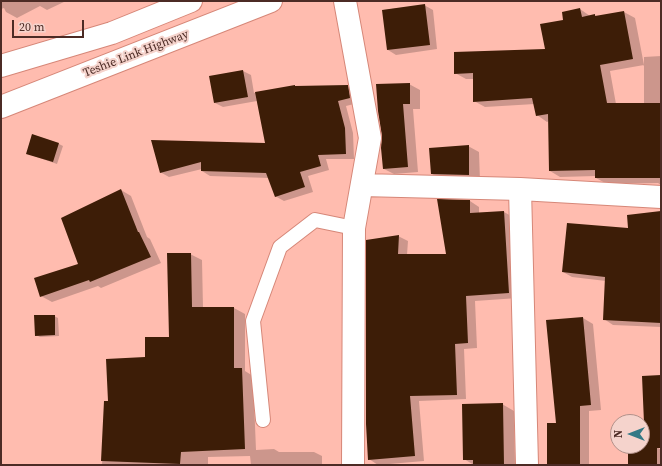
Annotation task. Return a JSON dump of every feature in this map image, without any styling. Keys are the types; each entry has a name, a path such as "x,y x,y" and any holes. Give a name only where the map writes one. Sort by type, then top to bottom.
{"street":[{"path":"1,66 112,33 191,1"},
{"name":"Teshie Link Highway","path":"1,107 271,1"},
{"path":"346,1 370,138 354,228 353,465"},
{"path":"362,185 520,189 661,197"},
{"path":"520,189 527,465"}],"lane":[{"path":"263,420 253,321 280,247 315,220 354,228"}],"building":[{"path":"425,4 430,45 387,50 382,10"},
{"path":"580,8 582,17 624,11 633,59 600,65 607,103 661,103 661,178 595,178 595,170 549,171 548,114 536,116 532,98 473,102 473,73 454,74 454,52 545,49 540,24 563,20 562,12"},
{"path":"243,70 248,97 214,103 209,76"},
{"path":"410,83 410,104 403,104 408,167 383,169 381,148 382,136 376,84"},
{"path":"295,85 348,85 350,98 338,101 345,128 346,154 318,155 321,166 300,172 305,187 275,197 266,173 201,171 201,162 160,173 151,140 265,143 255,92"},
{"path":"32,134 59,143 53,162 26,154"},
{"path":"469,145 469,175 431,174 429,148"},
{"path":"121,189 138,232 151,257 90,282 89,280 40,297 34,278 78,264 61,218"},
{"path":"437,199 470,200 470,213 504,211 509,293 466,296 468,343 455,344 457,395 410,396 415,456 368,460 366,424 366,240 399,235 398,254 446,254"},
{"path":"661,211 661,323 603,320 605,277 562,272 567,223 628,228 627,215"},
{"path":"167,253 191,253 192,307 234,307 234,368 242,368 245,449 181,452 180,464 101,461 104,401 108,401 106,359 145,357 145,337 169,337"},
{"path":"34,315 55,315 55,335 35,336"},
{"path":"583,317 591,405 580,406 580,465 547,465 547,423 556,423 546,320"},
{"path":"661,375 661,448 657,448 657,465 628,465 628,454 650,454 650,414 644,414 642,376"},
{"path":"503,403 504,465 473,465 473,460 463,460 462,404"}]}
